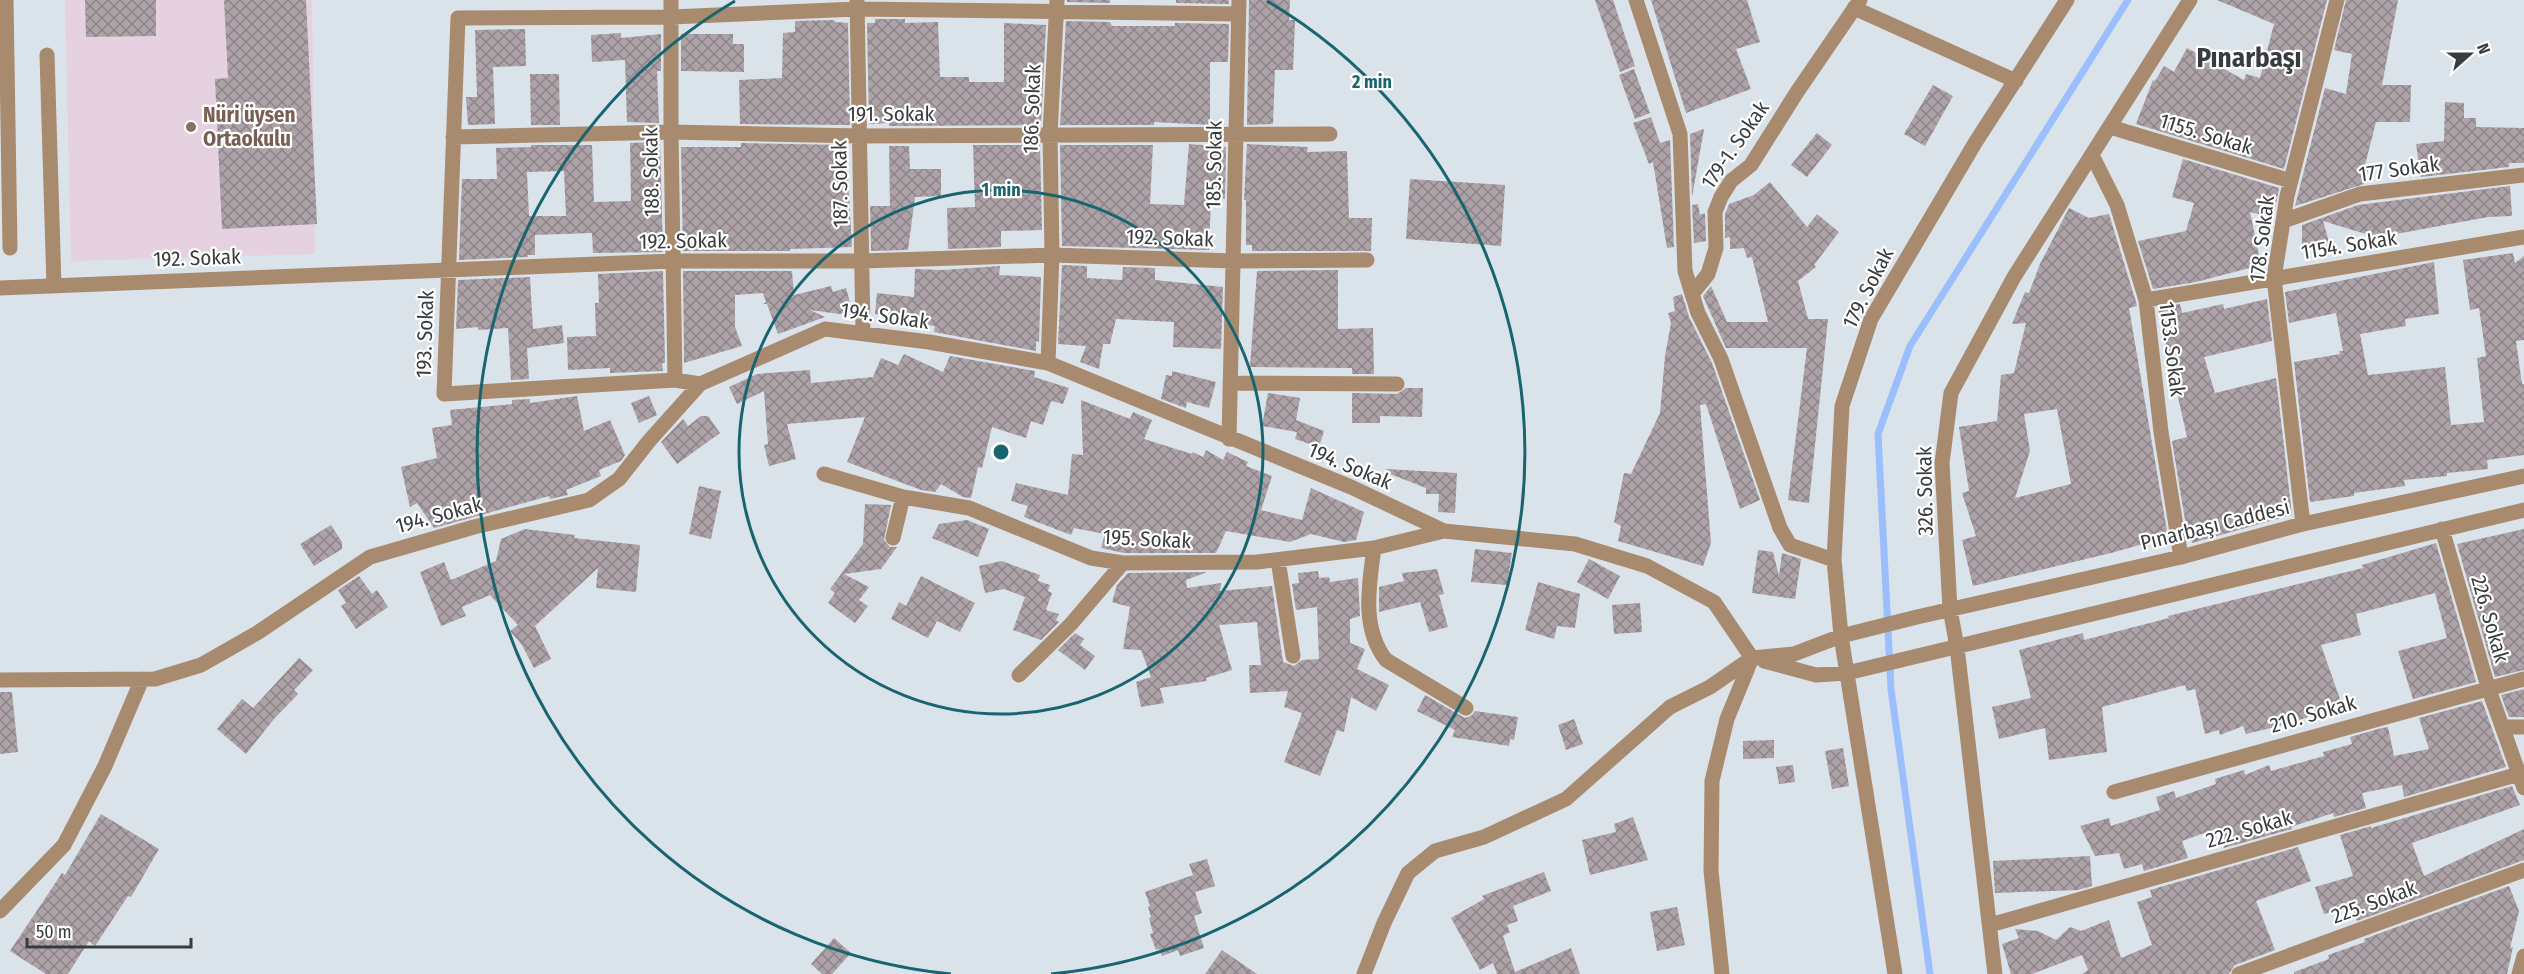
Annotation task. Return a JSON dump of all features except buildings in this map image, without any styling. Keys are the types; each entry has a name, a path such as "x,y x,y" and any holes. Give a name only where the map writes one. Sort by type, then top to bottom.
{"street":[{"path":"6,0 10,248"},
{"name":"188. Sokak","path":"671,0 670,132 675,380"},
{"path":"1636,0 1680,134 1685,271 1698,313 1721,359 1780,528 1790,545 1834,560"},
{"name":"179. Sokak","path":"1841,636 1834,560 1842,406 1871,319 1975,143 2067,0"},
{"name":"326. Sokak","path":"1995,974 1957,648 1950,609 1942,463 1951,393 2014,277 2190,0"},
{"name":"178. Sokak","path":"2303,524 2274,278 2290,181 2337,0"},
{"path":"1857,4 2016,81"},
{"name":"179-1. Sokak","path":"1692,294 1708,274 1716,248 1715,212 1721,197 1731,182 1751,165 1857,4"},
{"path":"671,17 857,5 1239,7"},
{"name":"187. Sokak","path":"857,5 861,136 862,332"},
{"name":"186. Sokak","path":"1048,363 1052,255 1050,134 1057,7"},
{"name":"185. Sokak","path":"1229,439 1239,7"},
{"name":"193. Sokak","path":"671,17 458,18 444,394 675,380 700,384"},
{"path":"47,55 54,286"},
{"name":"1155. Sokak","path":"2110,127 2290,181"},
{"name":"191. Sokak","path":"453,137 670,132 861,136 1330,134"},
{"name":"1153. Sokak","path":"2092,155 2117,205 2146,300 2161,432 2181,557"},
{"name":"177 Sokak","path":"2283,221 2360,194 2524,175"},
{"name":"1154. Sokak","path":"2146,300 2524,237"},
{"name":"192. Sokak","path":"0,288 673,261 862,261 1052,255 1233,261 1367,260"},
{"name":"194. Sokak","path":"0,680 155,679 201,665 257,633 370,556 474,527 589,500 619,479 649,441 700,384 825,329 862,332 1048,363 1351,487 1444,531 1575,544 1647,566 1714,602 1752,658"},
{"path":"1230,383 1397,384"},
{"name":"195. Sokak","path":"824,474 903,496 969,508 1091,558 1123,563 1278,560 1374,548 1444,531"},
{"name":"Pınarbaşı Caddesi","path":"1752,658 1794,654 1841,636 1917,617 2181,557 2303,524 2524,476"},
{"path":"893,538 903,496"},
{"path":"1364,974 1384,923 1408,873 1435,851 1484,837 1566,799 1670,707 1710,687 1752,658 1815,675 1847,673 2524,510"},
{"name":"226. Sokak","path":"2442,530 2488,687 2522,781"},
{"path":"1374,548 1370,583 1370,620 1374,641 1379,652 1386,660 1466,708"},
{"path":"1278,560 1293,656"},
{"path":"1019,675 1071,624 1123,563"},
{"path":"1841,636 1895,974"},
{"path":"1722,974 1711,871 1712,781 1727,720 1752,658"},
{"path":"0,911 64,845 105,766 142,679"},
{"name":"210. Sokak","path":"2114,792 2488,687 2524,679"},
{"path":"2502,727 2524,727"},
{"name":"222. Sokak","path":"1990,925 2522,781"},
{"name":"225. Sokak","path":"2239,974 2524,870"},
{"path":"2519,974 2524,956"}],"shaded area":[{"name":"Nüri üysen Ortaokulu","path":"65,0 312,0 315,254 71,261"}],"waterway":[{"path":"1930,974 1891,689 1878,434 1910,346 2128,0"}],"place":[{"name":"Nüri üysen Ortaokulu","path":"191,127"}],"district":[{"name":"Pınarbaşı","path":"2249,58"}]}
